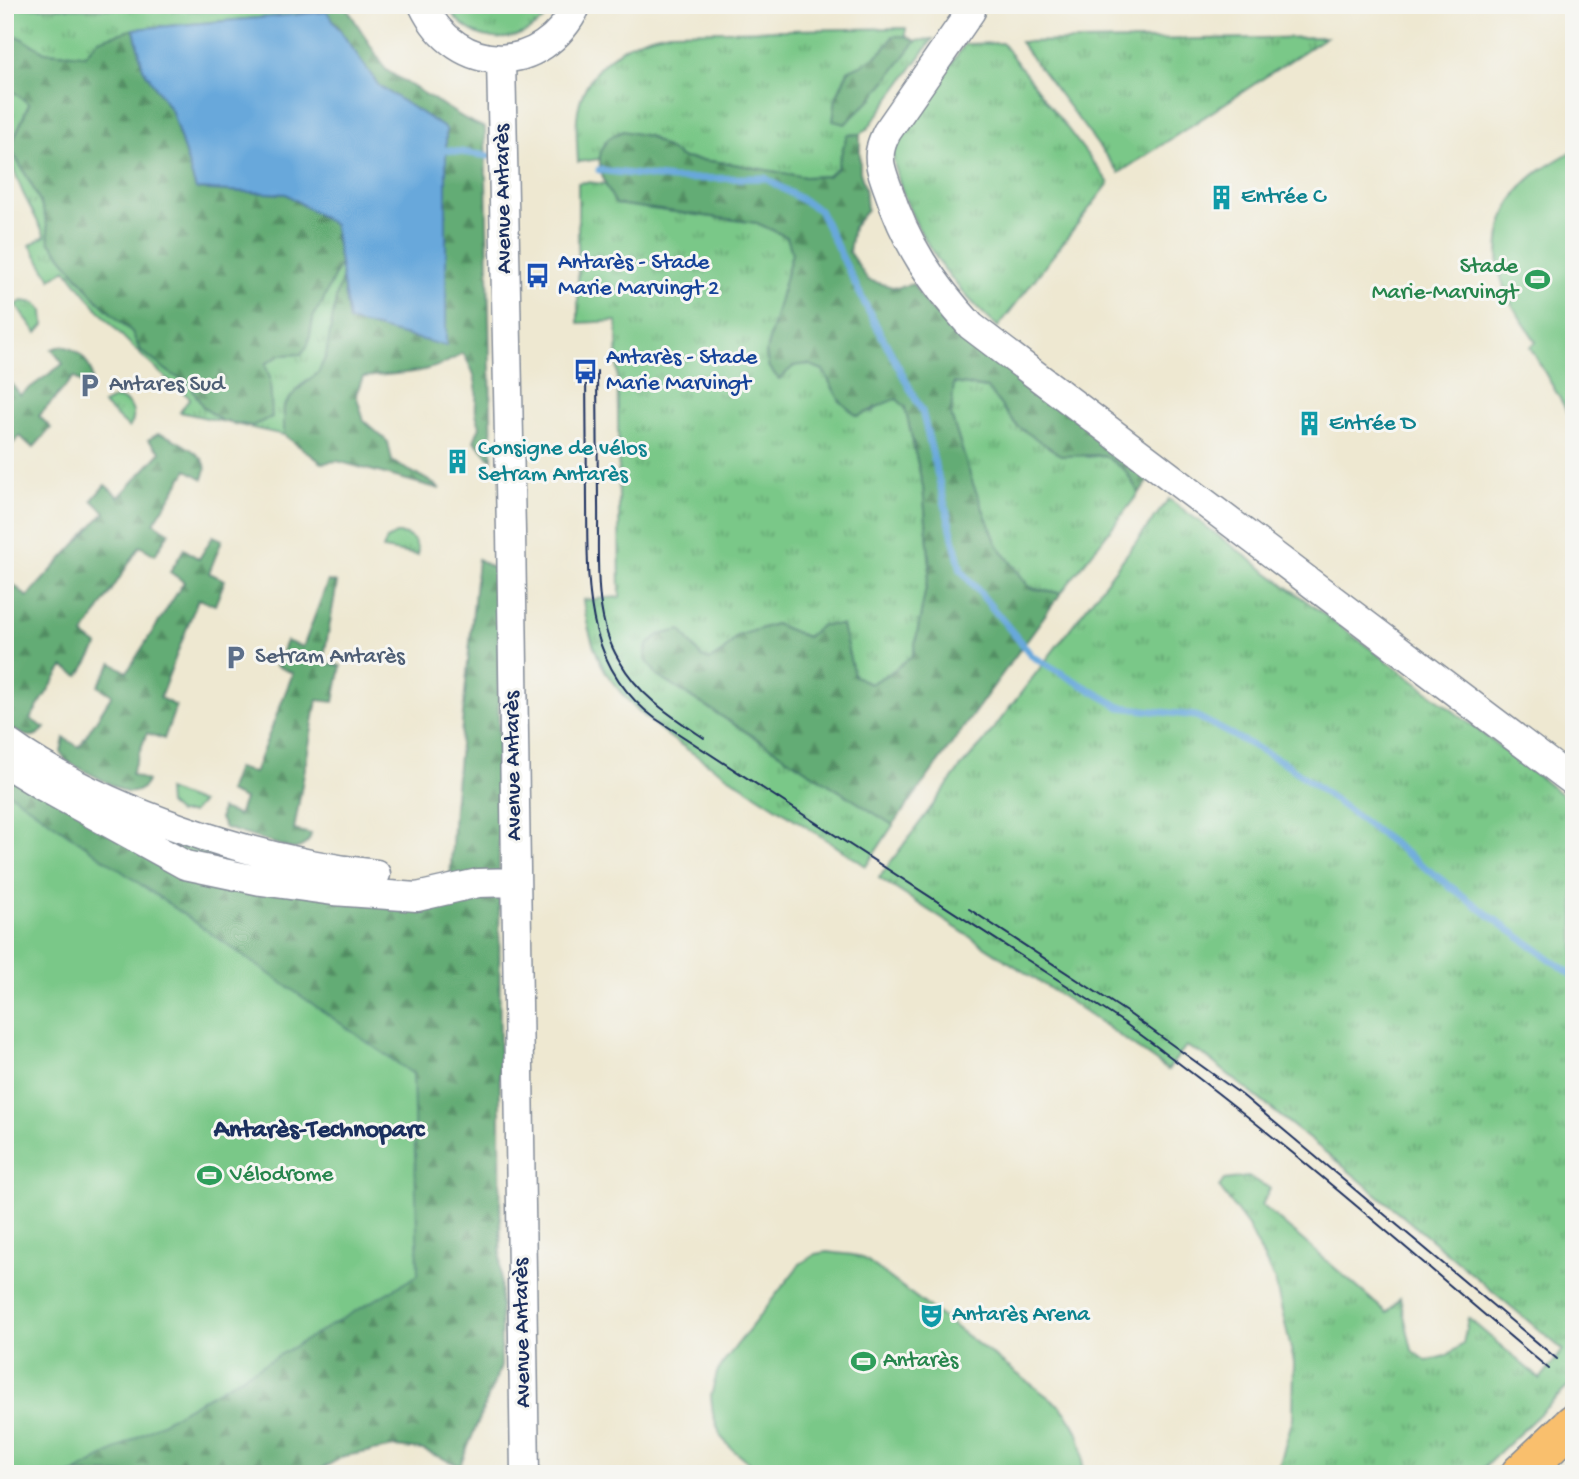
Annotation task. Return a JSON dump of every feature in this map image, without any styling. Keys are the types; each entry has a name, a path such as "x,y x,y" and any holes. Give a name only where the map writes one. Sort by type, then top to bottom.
{"main road":[{"path":"1520,1474 1574,1423"}],"street":[{"path":"423,5 436,28 454,45 476,55 501,59 527,55 550,43 568,24 577,5"},
{"path":"971,5 971,11 887,132 880,147 880,166 895,212 918,258 942,294 971,326 1574,782"},
{"name":"Avenue Antarès","path":"501,59 525,1474"},
{"path":"5,741 83,787 151,817 222,842 289,860 376,874"},
{"path":"5,763 185,864 272,883 333,891 417,897 478,883 516,882"}],"green space":[{"path":"192,5 345,5 386,70 467,120 485,128 492,460 474,441 480,426 476,410 476,386 463,353 427,369 363,377 356,394 364,421 388,442 392,461 440,489 337,461 322,463 284,435 284,406 297,390 318,373 326,356 342,279 349,321 446,129 378,86 327,12 125,9"},
{"path":"446,5 556,5 530,30 500,38 485,37 471,30 458,20"},
{"path":"5,7 327,12 134,29 98,40 86,55 45,52 17,36 5,47"},
{"path":"906,28 906,36 893,36 879,53 848,71 836,98 834,120 845,124 874,96 916,41 933,39 868,128 860,134 847,135 837,168 828,176 805,177 682,158 648,136 608,139 599,159 578,162 577,118 587,85 608,60 637,42 669,32"},
{"path":"134,29 143,68 172,112 196,189 286,194 334,225 340,263 322,303 314,314 308,345 301,354 281,355 265,364 270,378 272,417 252,426 222,421 203,407 190,385 140,350 132,332 98,301 49,241 41,204 10,148 29,104 6,86 5,47 17,36 45,52 85,55 98,40"},
{"path":"893,36 906,36 916,41 874,96 845,124 833,121 836,98 848,71 879,53"},
{"path":"1326,37 1119,173 1020,42"},
{"path":"1002,43 1109,183 998,327 961,290 930,249 907,203 892,153 893,145 965,44"},
{"path":"5,83 29,104 10,148 41,204 49,241 98,301 132,332 140,350 190,385 203,407 270,378 265,364 281,355 301,354 308,345 314,314 322,303 340,263 342,279 326,356 318,373 299,387 284,406 284,435 180,412 190,398 124,338 66,269 51,279 30,245 45,236 23,193 5,148"},
{"path":"623,131 648,136 682,158 805,177 828,176 837,168 847,135 860,134 860,172 867,210 853,227 849,252 868,280 896,288 913,284 928,307 1152,477 1139,493 1125,470 1104,455 1062,456 1017,426 987,388 954,383 951,415 973,484 997,544 1030,588 1061,593 893,825 658,676 645,658 647,646 659,635 681,630 701,657 710,660 724,651 737,636 775,624 807,637 822,625 842,625 854,675 870,684 913,655 930,567 923,487 905,407 897,399 857,416 840,401 823,370 808,364 794,366 779,379 769,368 766,352 792,253 787,237 757,223 616,204 601,172 600,155 608,139"},
{"name":"Stade Marie-Marvingt","path":"1574,150 1574,423 1530,347 1536,342 1508,297 1501,277 1498,251 1502,224 1521,188 1539,171"},
{"path":"578,183 605,184 616,204 757,223 787,237 792,253 766,352 769,368 808,364 823,370 840,401 872,412 885,401 897,399 905,407 923,487 930,567 913,655 870,684 854,676 847,653 822,625 807,637 775,624 737,636 724,651 710,660 701,657 681,630 659,635 647,646 645,658 658,676 893,825 866,866 654,725 611,680 596,652 583,600 620,597 617,321 578,323"},
{"path":"22,301 36,303 43,311 44,325 37,333 16,305"},
{"path":"62,346 76,351 90,368 91,382 88,389 74,377 39,416 51,428 33,448 20,436 5,452 5,383 9,381 20,395 63,364 52,349"},
{"path":"953,383 987,388 1017,426 1088,457 1104,455 1125,470 1139,493 1061,593 1030,588 997,544 973,484 951,415"},
{"path":"115,398 126,402 132,409 133,418 129,428 103,404"},
{"path":"158,434 183,444 201,458 205,466 203,479 187,470 154,523 169,532 155,555 140,546 83,635 98,646 79,676 63,667 30,719 45,728 30,736 20,733 5,724 5,620 8,617 5,615 5,594 14,585 27,597 105,512 92,500 105,485 119,497 161,452 148,440"},
{"path":"1169,499 1574,804 1574,1381 1477,1474 1277,1474 1293,1418 1294,1362 1275,1281 1248,1226 1219,1187 1224,1180 1248,1177 1270,1188 1262,1205 1387,1313 1400,1298 1412,1350 1427,1361 1446,1356 1463,1344 1468,1318 1540,1379 1563,1350 1344,1167 1204,1055 1186,1046 1168,1070 1086,1012 879,878 961,767 982,744"},
{"path":"396,534 412,539 417,546 418,555 383,549 387,539"},
{"path":"213,536 222,540 209,573 225,580 215,605 198,599 160,698 176,706 164,739 147,733 131,774 147,781 138,791 125,792 66,761 61,752 64,738 79,747 112,695 98,686 112,663 127,672 184,582 170,572 184,549 199,559"},
{"path":"478,559 496,570 498,579 501,1366 460,1466 423,1450 395,1447 344,1456 313,1474 5,1474 5,743 154,831 405,893 450,883 454,807"},
{"path":"328,581 337,583 323,662 341,666 334,702 317,700 294,830 311,834 305,845 292,849 225,828 220,819 221,809 238,815 244,799 228,792 237,768 254,773 293,673 276,666 286,641 303,647"},
{"name":"Vélodrome","path":"5,790 413,1074 418,1275 73,1474 5,1474"},
{"path":"167,790 201,803 192,813 178,813 168,804"},
{"name":"Antarès","path":"827,1252 865,1259 1060,1406 1072,1421 1082,1446 1081,1474 764,1474 733,1450 721,1437 713,1414 711,1396 717,1373 800,1264 816,1254"}],"water":[{"path":"327,12 379,86 446,129 446,346 349,321 334,225 286,194 196,189 172,112 143,68 134,29"}],"waterway":[{"path":"446,150 489,156"},
{"path":"599,170 672,179 765,178 819,210 922,411 961,570 1032,656 1120,707 1196,716 1285,763 1574,976"}],"tram line":[{"path":"586,371 590,595 602,649 632,698 656,719 1123,1022 1286,1148 1549,1369"},
{"path":"597,371 598,564 604,624 619,660 636,684 657,704 704,738"},
{"path":"969,909 1128,1013 1242,1095 1557,1359"}],"place":[{"name":"Entrée C","path":"1221,197"},
{"name":"Antarès - Stade Marie Marvingt 2","path":"538,276"},
{"name":"Stade Marie-Marvingt","path":"1538,280"},
{"name":"Antarès - Stade Marie Marvingt","path":"586,371"},
{"name":"Antares Sud","path":"89,385"},
{"name":"Entrée D","path":"1309,424"},
{"name":"Consigne de vélos Setram Antarès","path":"458,462"},
{"name":"Setram Antarès","path":"235,657"},
{"name":"Vélodrome","path":"210,1175"},
{"name":"Antarès Arena","path":"932,1315"},
{"name":"Antarès","path":"863,1361"}],"district":[{"name":"Antarès-Technoparc","path":"319,1131"}]}
